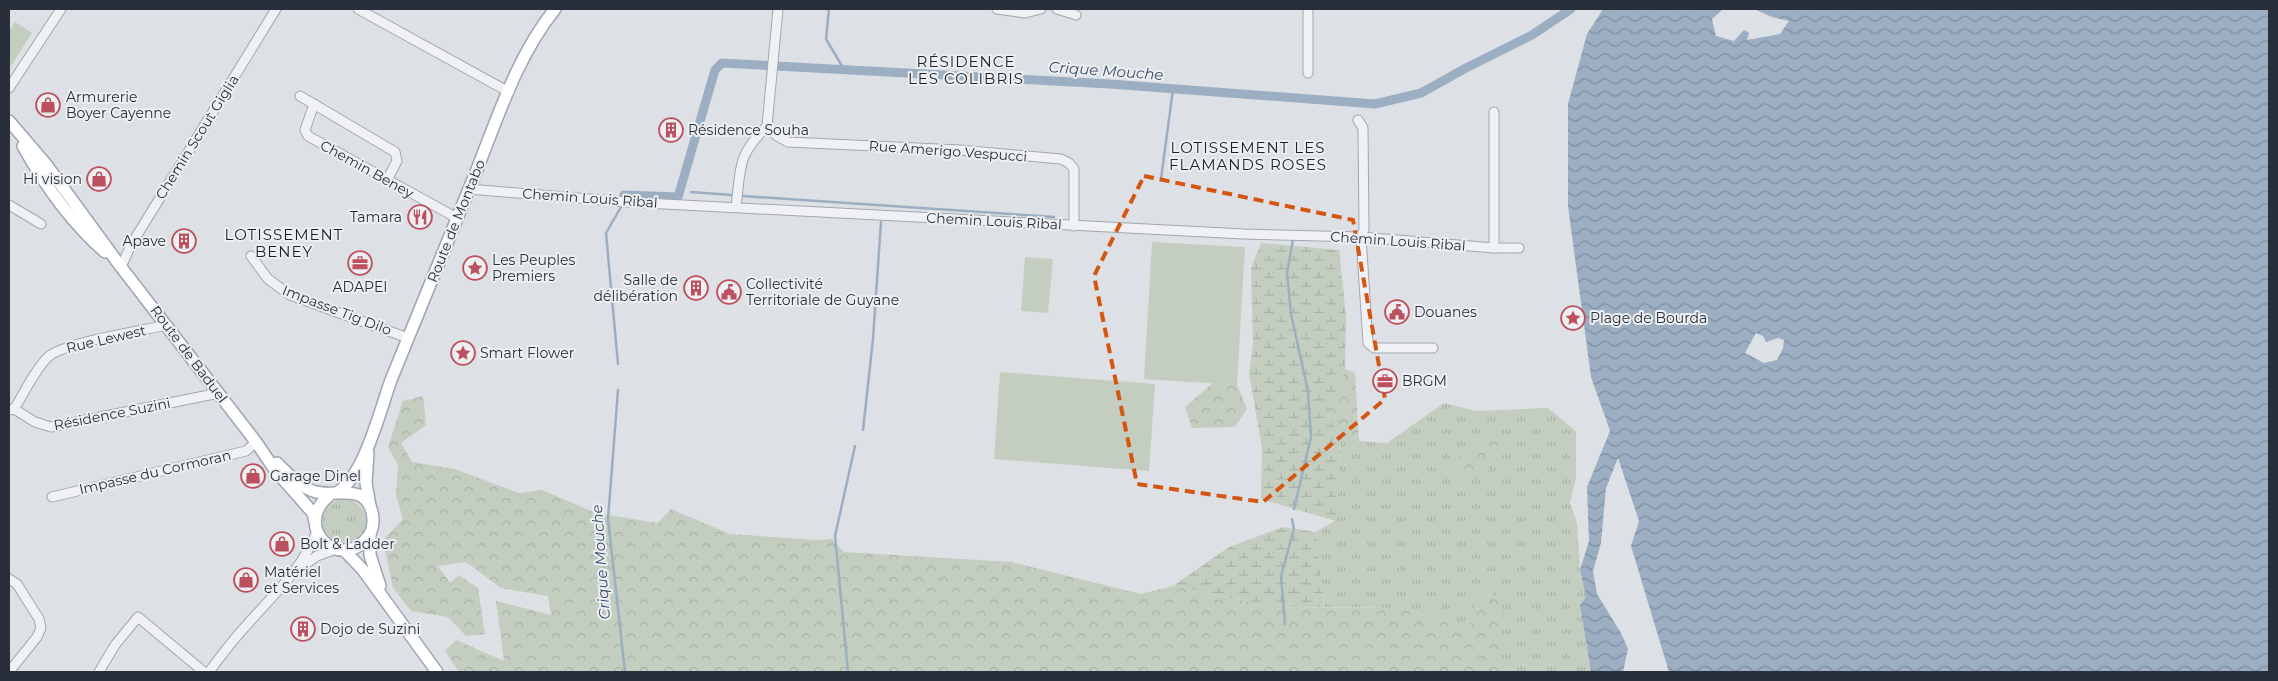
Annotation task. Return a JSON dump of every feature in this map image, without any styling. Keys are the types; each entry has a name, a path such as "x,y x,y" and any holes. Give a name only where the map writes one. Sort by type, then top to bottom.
{"main road":[{"name":"Route de Montabo","path":"335,493 346,487 355,474 408,338 509,92 534,40 555,9"},
{"name":"Route de Baduel","path":"11,124 45,163 121,266 256,442 275,470 313,514 316,526"},
{"name":"Route de Montabo","path":"370,439 366,483 371,508"},
{"name":"Route de Baduel","path":"256,442 284,470 312,491 335,493"},
{"path":"385,600 370,555 370,534 373,525 371,508 364,498 356,494 335,493 322,500 317,509 316,526 322,540 357,562 437,672"},
{"path":"340,550 356,548 370,534"}],"street":[{"path":"9,88 61,9"},
{"name":"Chemin Scout Giglia","path":"121,266 130,246 276,9"},
{"path":"358,9 509,92"},
{"path":"736,206 743,156 750,143 768,126 778,9 770,9"},
{"path":"997,9 1025,13 1041,9"},
{"path":"1057,9 1076,15"},
{"path":"1308,9 1308,72"},
{"path":"300,96 395,152 397,161 387,180"},
{"name":"Chemin Beney","path":"314,104 305,134 457,218"},
{"path":"1494,112 1494,248"},
{"path":"1358,120 1364,128 1364,229 1361,237 1368,343 1374,348 1433,348"},
{"name":"Rue Amerigo Vespucci","path":"768,126 777,136 788,142 960,150 1061,159 1074,169 1074,226"},
{"name":"Chemin Louis Ribal","path":"470,189 626,202 736,206 1074,226 1361,237 1494,248 1519,248"},
{"path":"9,204 41,224"},
{"name":"Impasse Tig Dilo","path":"251,256 268,279 290,295 408,338"},
{"name":"Rue Lewest","path":"11,410 44,362 59,350 167,325"},
{"name":"Résidence Suzini","path":"11,410 35,422 51,426 219,393"},
{"name":"Impasse du Cormoran","path":"52,497 246,451 256,442"},
{"path":"209,672 245,627 295,572 309,550 316,526"},
{"path":"295,572 317,556 340,550"},
{"path":"9,579 17,584 39,619 41,628 37,637 9,672"},
{"path":"99,672 115,645 138,617 204,672"}],"highlighted area":[{"path":"1144,176 1353,220 1385,399 1263,502 1137,484 1094,276"}],"green space":[{"path":"15,22 32,33 9,69 9,31"},
{"path":"1152,242 1245,247 1237,385 1144,379"},
{"path":"1261,243 1339,250 1346,316 1345,369 1326,415 1341,436 1336,521 1261,499 1262,448 1249,373 1253,344 1251,268"},
{"path":"1025,257 1053,259 1048,313 1021,311"},
{"path":"1345,369 1355,373 1359,441 1341,436 1326,415"},
{"path":"1000,372 1155,384 1149,471 994,459"},
{"path":"1213,383 1237,385 1247,409 1235,427 1192,428 1185,407"},
{"path":"423,396 426,425 401,443 412,462 455,469 519,493 542,490 596,513 658,523 671,509 730,534 816,540 832,539 844,552 1011,562 1141,594 1173,586 1275,607 1397,608 1471,628 1474,601 1490,590 1503,609 1498,672 459,672 445,651 456,640 504,661 496,601 551,615 548,596 501,588 466,562 438,566 450,583 459,575 478,588 485,634 466,636 448,617 411,611 393,588 383,540 403,519 396,495 398,465 388,447 403,401"},
{"path":"1444,403 1476,411 1548,408 1576,431 1576,477 1570,503 1577,523 1580,570 1586,597 1580,605 1591,672 1498,672 1498,667 1471,628 1397,608 1324,607 1316,532 1336,520 1341,436 1359,441 1387,443"},
{"path":"1486,436 1500,445 1487,474 1464,478 1457,473 1460,452 1475,445"},
{"path":"340,499 348,499 360,505 366,521 360,537 348,543 340,543 328,537 322,525 322,517 328,505"},
{"path":"1283,527 1316,532 1324,607 1273,607 1173,586 1229,547"}],"water":[{"path":"1603,9 1740,9 1722,10 1712,19 1716,36 1734,41 1744,30 1749,33 1747,40 1780,34 1789,21 1772,17 1754,9 2269,9 2269,672 1669,672 1631,546 1639,521 1618,458 1606,488 1601,543 1593,571 1597,594 1621,633 1628,649 1623,672 1591,672 1580,605 1586,597 1580,570 1589,541 1587,487 1610,431 1591,377 1568,206 1568,104 1587,34","holes":["1756,333 1763,336 1766,342 1778,338 1784,340 1783,348 1777,360 1764,363 1745,353"]}],"waterway":[{"path":"829,9 826,39 845,71"},
{"name":"Crique Mouche","path":"624,195 678,197 715,70 722,63 1110,84 1375,104 1421,93 1532,35 1571,9"},
{"path":"1161,179 1173,89"},
{"path":"691,192 732,195"},
{"path":"743,196 1054,217"},
{"name":"Crique Mouche","path":"618,364 606,233 621,207"},
{"path":"863,430 873,339 881,222"},
{"path":"1293,240 1287,273 1291,314 1308,391 1311,437 1294,509"},
{"name":"Crique Mouche","path":"618,390 608,519 625,672"},
{"path":"848,672 835,536 855,446"},
{"path":"1285,624 1281,576 1294,529 1292,519"}],"place":[{"name":"Armurerie Boyer Cayenne","path":"48,105"},
{"name":"Résidence Souha","path":"671,130"},
{"name":"Hi vision","path":"99,179"},
{"name":"Tamara","path":"420,217"},
{"name":"Apave","path":"184,241"},
{"name":"ADAPEI","path":"360,263"},
{"name":"Les Peuples Premiers","path":"475,268"},
{"name":"Salle de délibération","path":"696,288"},
{"name":"Collectivité Territoriale de Guyane","path":"729,292"},
{"name":"Douanes","path":"1397,312"},
{"name":"Plage de Bourda","path":"1573,318"},
{"name":"Smart Flower","path":"463,353"},
{"name":"BRGM","path":"1385,381"},
{"name":"Garage Dinel","path":"253,476"},
{"name":"Bolt & Ladder","path":"282,544"},
{"name":"Matériel et Services","path":"246,580"},
{"name":"Dojo de Suzini","path":"303,629"}],"district":[{"name":"RÉSIDENCE LES COLIBRIS","path":"966,70"},
{"name":"LOTISSEMENT LES FLAMANDS ROSES","path":"1248,156"},
{"name":"LOTISSEMENT BENEY","path":"284,244"}]}
